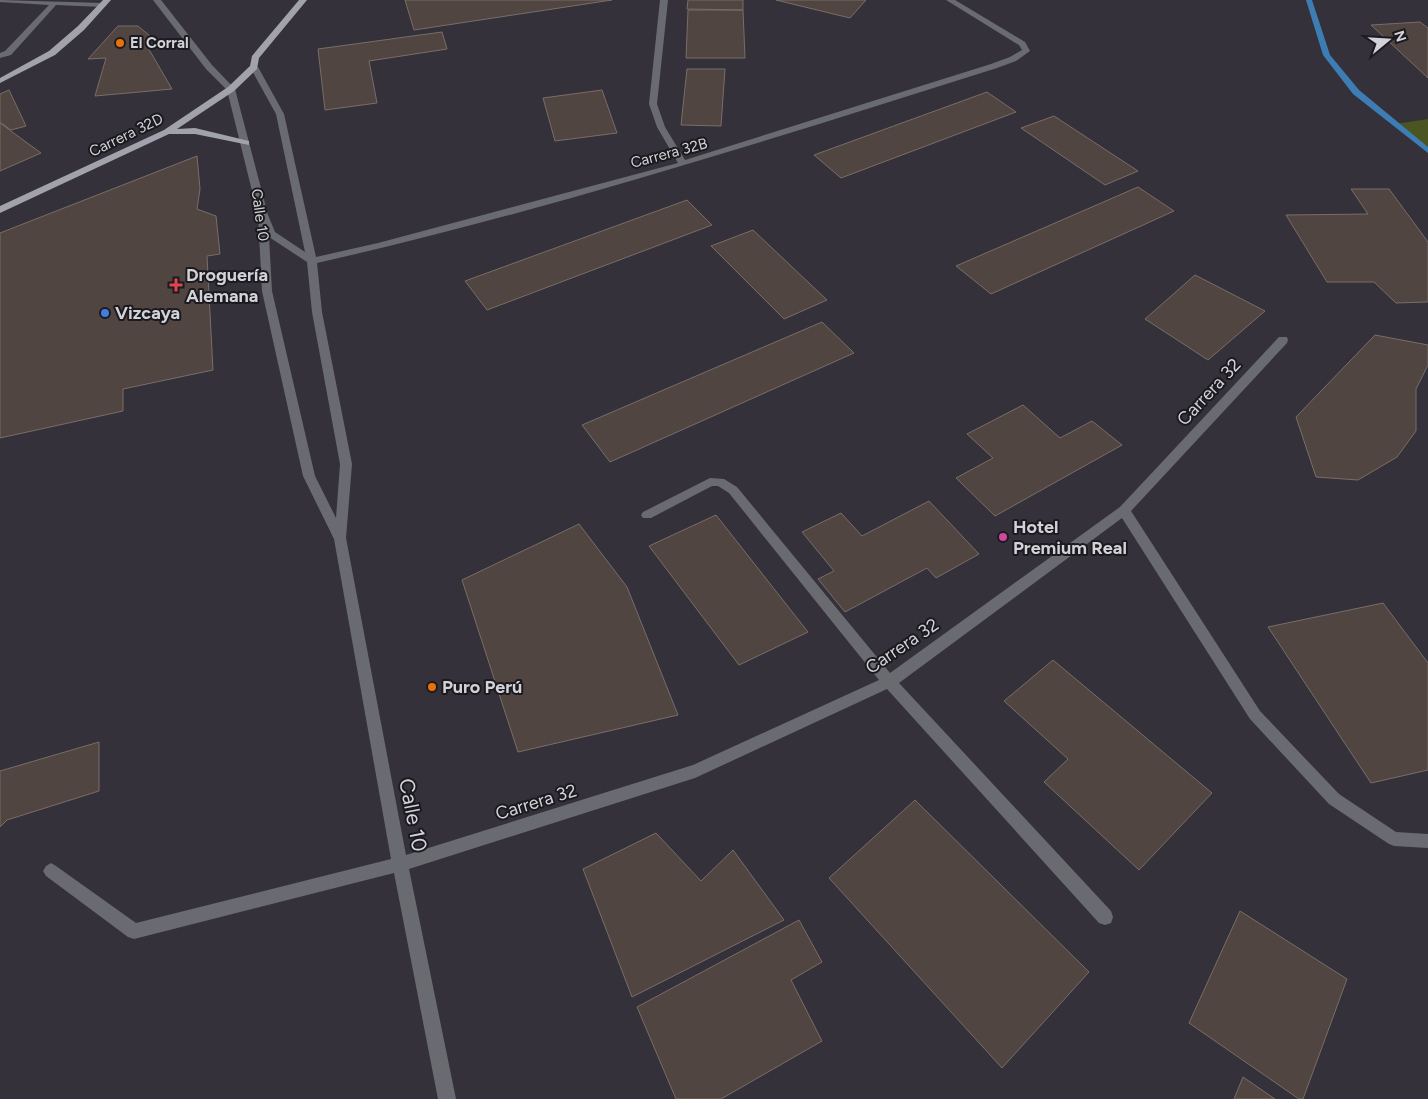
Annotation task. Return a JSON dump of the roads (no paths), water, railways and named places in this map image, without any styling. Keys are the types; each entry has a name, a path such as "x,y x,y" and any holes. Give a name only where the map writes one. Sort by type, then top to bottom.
{"main road":[{"name":"Carrera 32D","path":"0,210 167,132 231,89 254,66 255,58 303,0"},
{"path":"0,81 52,53 81,28 105,2"},
{"path":"167,132 195,131 246,143"}],"street":[{"path":"0,0 54,3 105,2"},
{"name":"Calle 10","path":"157,0 209,67 231,89 263,215 267,291 309,476 340,538"},
{"path":"664,0 653,104 661,127 683,164"},
{"name":"Carrera 32B","path":"312,261 388,244 683,164 994,66 1013,59 1026,51 1022,44 950,0"},
{"path":"0,56 8,53 54,3"},
{"name":"Calle 10","path":"254,66 280,114 312,261 317,312 346,464 340,538 400,864 447,1099"},
{"path":"263,215 271,234 312,261"},
{"name":"Carrera 32","path":"52,872 134,931 400,864 695,771 889,682 1124,510 1282,340"},
{"path":"647,515 710,482 720,482 734,490 889,682 1105,916"},
{"path":"1124,510 1255,715 1334,799 1394,839 1428,841"}],"waterway":[{"path":"1309,0 1327,55 1356,92 1428,151"}],"place":[{"name":"El Corral","path":"120,43"},
{"name":"Droguería Alemana","path":"176,285"},
{"name":"Vizcaya","path":"105,313"},
{"name":"Hotel Premium Real","path":"1003,537"},
{"name":"Puro Perú","path":"432,687"}]}
